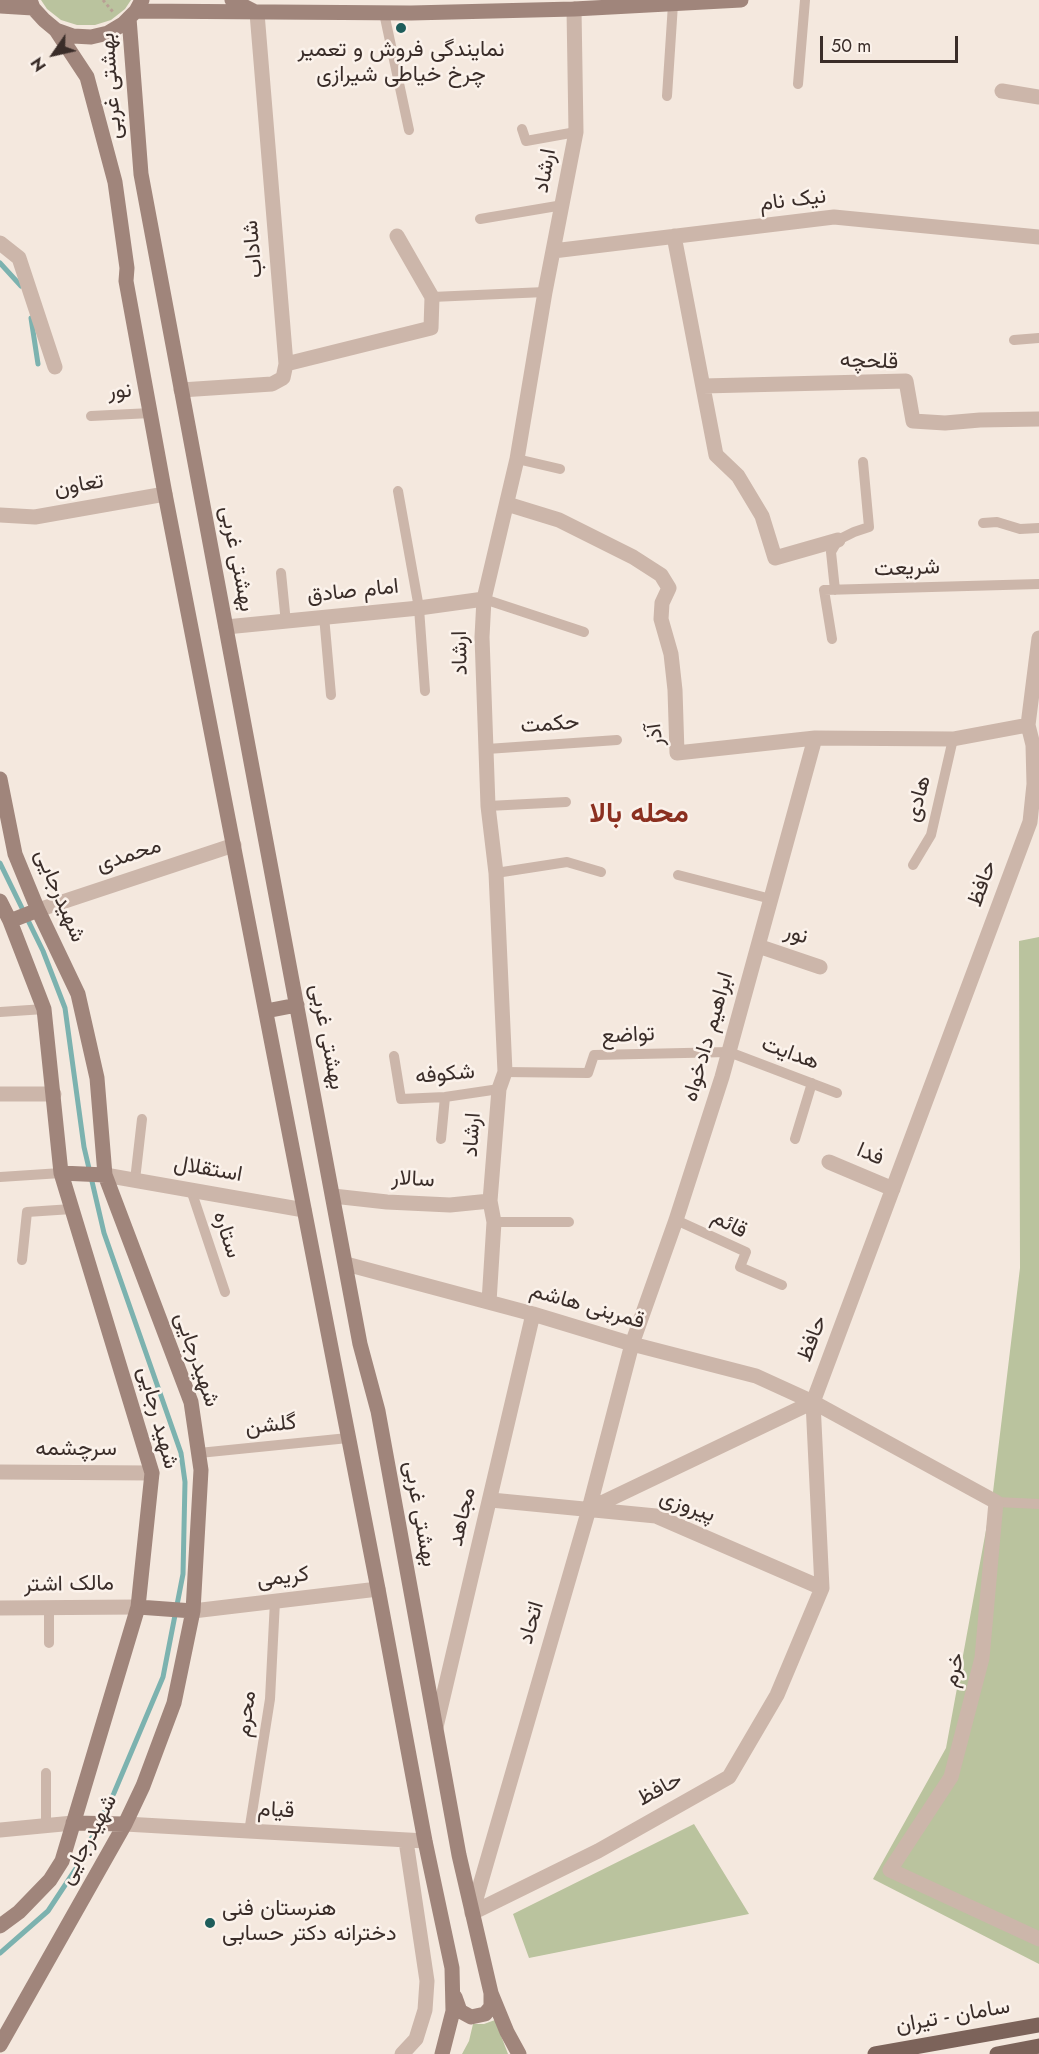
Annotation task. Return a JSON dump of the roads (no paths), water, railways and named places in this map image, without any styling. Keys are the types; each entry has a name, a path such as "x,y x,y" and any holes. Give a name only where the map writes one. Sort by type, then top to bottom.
{"main road":[{"name":"سامان - تیران","path":"875,2054 1039,2025"},
{"name":"سامان - تیران","path":"997,2054 1039,2046"}],"street":[{"path":"232,0 257,13"},
{"path":"56,30 73,36 91,37 108,33 136,10 257,13 288,7 384,14 553,5 574,9 741,0"},
{"path":"0,6 32,4"},
{"name":"بهشتی غربی","path":"32,4 44,20 56,30 87,77 115,182 127,268 126,281 165,494 425,1841 452,1968 453,2011 442,2054"},
{"name":"ارشاد","path":"489,1302 494,1222 490,1201 499,1089 506,1072 496,873 488,806 482,637 484,599 517,459 545,292 576,132 574,9"},
{"name":"بهشتی غربی","path":"136,10 141,174 181,390 360,1344 378,1411 459,1855 491,1993 519,2054"},
{"name":"شاداب","path":"257,13 286,364"},
{"path":"1002,92 1039,97"},
{"name":"نیک نام","path":"553,251 834,217 1039,237"},
{"path":"181,390 272,384 283,378 286,364 431,328 432,297 397,236"},
{"path":"674,236 716,455 738,476 762,516 775,558 838,540"},
{"path":"0,243 19,258 55,367"},
{"name":"قلحچه","path":"703,386 906,381 913,421 945,423 1039,419"},
{"name":"تعاون","path":"0,515 35,517 165,494"},
{"name":"آذر","path":"507,504 560,520 633,557 661,575 669,588 662,603 661,619 671,654 675,690 677,753 815,738 953,739 1028,725"},
{"name":"امام صادق","path":"226,627 419,608 484,599"},
{"name":"حافظ","path":"472,1913 598,1851 729,1777 777,1695 822,1588 813,1402 1030,822 1036,791 1033,745 1028,725 1039,638"},
{"name":"ابراهیم دادخواه","path":"632,1344 723,1077 815,738"},
{"name":"شهیدرجایی","path":"0,779 15,854 38,910 78,994 97,1078 105,1175 191,1402 201,1470 193,1611 174,1703 143,1786 125,1824 0,2045"},
{"name":"محمدی","path":"38,910 234,845"},
{"name":"شهید رجایی","path":"0,901 5,921 44,1009 61,1173 152,1473 138,1607 62,1861 50,1880 19,1912 0,1926"},
{"path":"5,921 38,910"},
{"name":"نور","path":"758,946 820,967"},
{"path":"266,1011 297,1005"},
{"path":"0,1094 54,1094"},
{"name":"فدا","path":"829,1162 893,1189"},
{"path":"61,1173 105,1175"},
{"name":"استقلال","path":"105,1175 304,1210"},
{"name":"سالار","path":"333,1196 450,1205 490,1201"},
{"name":"قمربنی هاشم","path":"345,1264 756,1376 813,1402"},
{"name":"مجاهد","path":"435,1730 533,1314"},
{"name":"اتحاد","path":"472,1913 589,1509 632,1344"},
{"path":"589,1509 813,1402 996,1502"},
{"name":"سرچشمه","path":"0,1472 152,1473"},
{"name":"پیروزی","path":"491,1500 656,1516 822,1588"},
{"name":"خرم","path":"996,1502 982,1658 951,1777 890,1870 1039,1939"},
{"name":"کریمی","path":"193,1611 378,1589"},
{"path":"138,1607 193,1611"},
{"name":"مالک اشتر","path":"0,1608 138,1607"},
{"path":"0,1830 74,1823 125,1824"},
{"name":"قیام","path":"125,1824 425,1841"},
{"path":"402,2054 416,2039 425,2010 428,1981 406,1841"},
{"path":"453,1992 460,2011 471,2017 485,2014 491,2007 491,1993"}],"lane":[{"path":"798,84 805,0"},
{"path":"668,96 673,4"},
{"path":"384,14 409,130"},
{"path":"522,129 526,141 576,132"},
{"path":"480,219 563,205"},
{"path":"432,297 545,292"},
{"path":"1014,340 1039,338"},
{"name":"نور","path":"91,416 151,413"},
{"path":"517,459 560,469"},
{"path":"832,639 825,590 835,590 831,552 838,540 868,527 863,462"},
{"path":"398,491 419,608 425,691"},
{"path":"983,523 997,522 1020,529 1039,528"},
{"path":"281,573 286,622"},
{"name":"شریعت","path":"835,590 1039,584"},
{"path":"484,599 584,632"},
{"path":"324,616 330,695"},
{"name":"هادی","path":"913,865 931,835 953,739"},
{"name":"حکمت","path":"487,749 616,740"},
{"path":"488,806 566,802"},
{"path":"496,873 567,862 602,872"},
{"path":"678,874 771,899"},
{"path":"0,1012 44,1009"},
{"name":"تواضع","path":"506,1072 588,1073 594,1054 729,1052"},
{"name":"هدایت","path":"729,1052 837,1093"},
{"name":"شکوفه","path":"394,1056 401,1099 445,1097 499,1089"},
{"path":"795,1139 812,1083"},
{"path":"441,1139 445,1097"},
{"path":"135,1180 142,1119"},
{"path":"0,1177 61,1173"},
{"name":"ستاره","path":"191,1190 225,1292"},
{"path":"22,1260 27,1212 72,1209"},
{"name":"قائم","path":"676,1220 746,1252 740,1267 782,1285"},
{"path":"494,1222 569,1222"},
{"name":"گلشن","path":"199,1453 348,1438"},
{"path":"996,1502 1039,1504"},
{"name":"محرم","path":"249,1832 270,1699 275,1601"},
{"path":"49,1608 49,1643"},
{"path":"46,1773 46,1826"}],"waterway":[{"path":"0,263 21,286"},
{"path":"31,318 38,364"},
{"path":"0,863 43,951 65,1008 84,1147 104,1233 181,1453 185,1482 183,1574 163,1677 114,1793 77,1867 48,1911 0,1953"}],"place":[{"name":"نمایندگی فروش و تعمیر چرخ خیاطی شیرازی","path":"401,28"},
{"name":"هنرستان فنی دخترانه دکتر حسابی","path":"210,1923"}],"district":[{"name":"محله بالا","path":"639,815"}]}
